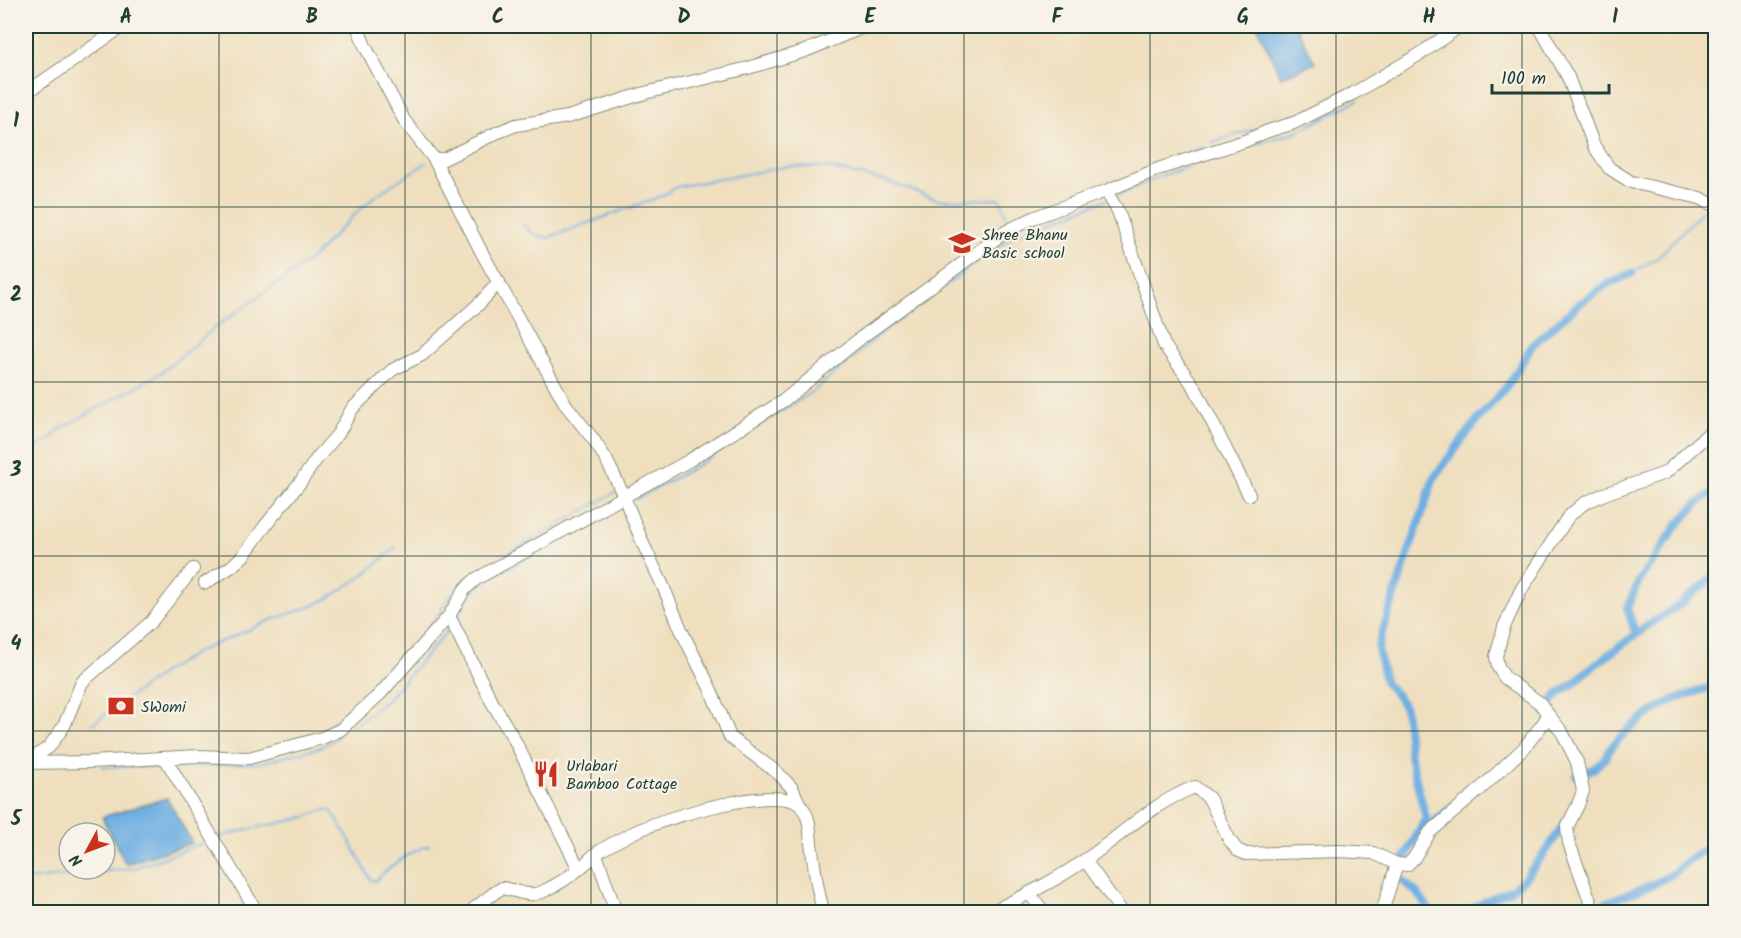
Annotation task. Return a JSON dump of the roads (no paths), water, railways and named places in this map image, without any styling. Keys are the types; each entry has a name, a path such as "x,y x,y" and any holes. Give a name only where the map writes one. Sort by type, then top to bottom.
{"street":[{"path":"26,93 123,26"},
{"path":"357,26 404,120 434,159 476,242 566,405 606,459 707,681 730,737 778,774 792,789 808,817 811,848 824,912"},
{"path":"434,159 444,159 516,125 568,117 645,93 748,68 805,51 866,26"},
{"path":"28,763 198,756 249,758 308,743 340,730 380,694 449,616 465,589 476,579 596,511 624,498 720,442 783,401 870,332 1005,232 1033,218 1158,169 1294,123 1354,93 1420,54 1461,26"},
{"path":"1539,26 1568,77 1594,146 1609,168 1631,182 1700,198 1716,206"},
{"path":"1106,191 1118,211 1164,345 1195,388 1250,495"},
{"path":"205,583 231,567 244,555 338,434 352,409 392,370 422,355 480,303 499,282"},
{"path":"1594,912 1569,843 1567,827 1582,791 1578,767 1567,741 1549,719 1540,703 1505,678 1498,667 1496,656 1504,627 1521,590 1568,517 1583,504 1604,494 1665,473 1716,427"},
{"path":"28,763 49,747 64,726 82,682 151,622 193,569"},
{"path":"449,616 579,869"},
{"path":"991,912 1059,877 1143,816 1172,797 1195,787 1209,798 1237,850 1246,854 1339,851 1373,853 1397,864 1407,865 1430,832 1511,761 1549,719"},
{"path":"165,758 257,912"},
{"path":"470,912 502,888 526,894 542,892 579,869 596,854 644,828 687,812 769,798 791,800 800,805"},
{"path":"596,854 616,912"},
{"path":"1085,860 1122,912"},
{"path":"1382,912 1397,864"},
{"path":"1029,893 1044,912"}],"water":[{"path":"1257,26 1296,26 1315,63 1281,77"},
{"path":"167,798 192,843 126,864 117,846 117,821 104,821 102,817"}],"waterway":[{"path":"869,29 876,26"},
{"path":"1118,195 1161,176 1298,131 1358,100"},
{"path":"1213,142 1262,127"},
{"path":"1182,155 1205,146"},
{"path":"26,455 62,428 161,373 217,326 313,257 379,193 426,163"},
{"path":"523,224 532,233 547,238 662,196 676,187 790,166 829,168 886,181 939,200 998,199 1001,200 1009,223"},
{"path":"636,499 700,464 815,390 886,329 1014,235 1106,200"},
{"path":"1033,212 1061,201"},
{"path":"1632,273 1657,258 1707,206"},
{"path":"1404,859 1426,818 1410,756 1405,708 1386,684 1378,648 1434,478 1474,424 1511,381 1533,344 1580,303 1606,285 1632,273"},
{"path":"1634,636 1635,632 1627,608 1640,579 1676,527 1696,505 1716,489"},
{"path":"326,730 327,726 358,706 378,686 420,638 462,582 616,492"},
{"path":"456,620 471,593 485,581 550,545"},
{"path":"92,724 166,671 197,652 329,598 361,577 395,548"},
{"path":"1544,713 1559,693 1716,575"},
{"path":"352,727 386,701 449,629"},
{"path":"1576,776 1593,769 1604,760 1612,746 1647,715 1673,700 1716,685"},
{"path":"175,767 260,763 321,747 338,737"},
{"path":"103,767 165,767"},
{"path":"1429,826 1454,805"},
{"path":"217,838 331,810 371,880 375,881 400,860 429,845"},
{"path":"1466,912 1511,890 1524,879 1566,821"},
{"path":"26,880 135,868 209,841"},
{"path":"1592,912 1609,901 1652,885 1675,872 1716,842"},
{"path":"1398,877 1417,893 1431,912"}],"place":[{"name":"Shree Bhanu Basic school","path":"962,243"},
{"name":"SWomi","path":"121,706"},
{"name":"Urlabari Bamboo Cottage","path":"546,774"}]}
